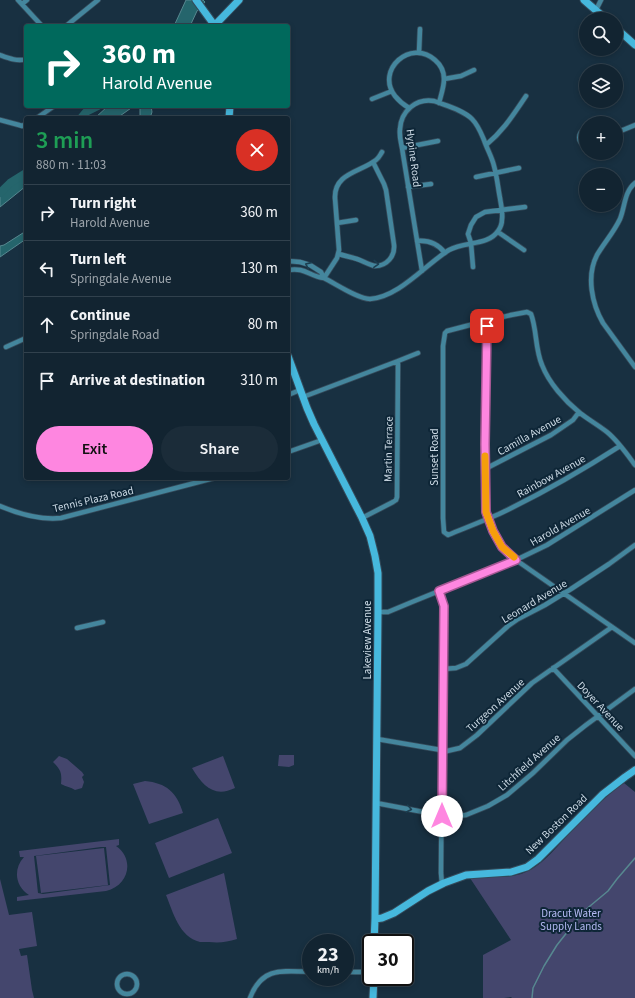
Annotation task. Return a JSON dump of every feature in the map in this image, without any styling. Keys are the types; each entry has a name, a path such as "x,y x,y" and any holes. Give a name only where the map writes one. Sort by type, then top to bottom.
{"main road":[{"path":"196,0 214,24"},
{"path":"217,24 239,0"},
{"path":"584,0 596,10"},
{"path":"623,34 635,45"},
{"name":"Lakeview Avenue","path":"290,362 310,417 370,536 376,561 378,612 374,934"},
{"name":"New Boston Road","path":"375,919 382,918 394,912 442,884 466,876 511,872 527,867 538,859 603,794 635,770"},
{"path":"373,998 374,986"}],"street":[{"path":"18,0 40,24"},
{"path":"22,4 27,0"},
{"path":"68,24 98,0"},
{"path":"596,10 600,0"},
{"path":"419,53 420,29"},
{"path":"290,270 296,268 324,278 358,296 368,299 380,298 403,285 456,247 488,240 498,232 502,224 502,210 496,173 478,126 472,118 464,113 430,100 418,103 409,108 397,99 392,91 390,75 395,64 400,58 407,54 419,53 426,54 436,61 441,67 444,78 439,103"},
{"path":"0,55 18,60 24,60"},
{"path":"444,78 461,76 474,70"},
{"path":"372,100 392,91"},
{"path":"486,145 497,136 526,96"},
{"path":"40,116 51,108"},
{"name":"Hypine Road","path":"409,108 403,118 400,127 400,134 422,271"},
{"path":"0,120 22,126 24,125"},
{"path":"623,130 635,125"},
{"path":"402,148 438,141"},
{"path":"324,278 339,254 340,247 334,193 336,186 344,177 377,160 382,152"},
{"path":"339,254 378,266 386,263 393,254 394,245 386,192 384,184 373,162"},
{"path":"476,177 519,168"},
{"path":"635,183 627,194 619,221 596,256 591,275 595,303 599,316 635,367"},
{"path":"408,187 431,184"},
{"path":"473,266 471,243 468,234 476,217 485,212 525,207"},
{"path":"337,223 356,220"},
{"path":"498,232 524,250"},
{"path":"417,241 422,240 431,242 446,253"},
{"path":"290,261 300,262 310,266 321,272 324,278"},
{"path":"635,465 608,433 579,412 564,398 549,378 542,364 536,339 534,321 531,314 527,312 490,320 487,326 486,343 485,469 486,512 493,531 502,547 516,560 635,643"},
{"name":"Sunset Road","path":"488,518 448,535 444,532 443,346 445,333 490,320"},
{"path":"6,347 24,339"},
{"path":"290,395 301,393 418,353"},
{"name":"Martin Terrace","path":"362,518 393,502 397,497 398,361"},
{"name":"Camilla Avenue","path":"485,469 551,435 573,420 579,412"},
{"path":"290,451 322,440"},
{"name":"Rainbow Avenue","path":"488,518 542,491 620,446"},
{"name":"Tennis Plaza Road","path":"0,506 36,517 52,519 61,518 206,480"},
{"name":"Harold Avenue","path":"378,612 388,612 516,560 547,545 635,490"},
{"name":"Leonard Avenue","path":"443,669 456,668 466,664 508,626 564,593 635,545"},
{"path":"439,591 444,606 442,884"},
{"path":"77,628 103,622"},
{"name":"Turgeon Avenue","path":"377,740 450,751 463,746 532,683 612,627"},
{"name":"Doyer Avenue","path":"554,668 635,756"},
{"name":"Litchfield Avenue","path":"376,803 450,817 466,815 488,806 507,796 567,740 635,690"},
{"path":"250,998 258,982 270,974 279,971 302,972"},
{"path":"130,974 136,979 137,988 133,996 125,994 118,989 117,981 122,975 130,974"}],"green space":[{"path":"279,755 294,755 294,765 289,767 278,766"},
{"path":"59,756 67,759 82,772 84,775 82,777 84,782 82,788 75,790 61,784 60,772 58,767 53,762"},
{"path":"223,756 235,788 221,792 215,791 205,785 192,768"},
{"path":"145,781 165,786 170,790 181,806 183,813 149,824 133,784"},
{"name":"Dracut Water Supply Lands","path":"624,783 635,792 635,998 483,998 483,955 511,940 470,878 504,877 529,871 542,862 594,809"},
{"path":"218,818 232,853 169,878 155,843"},
{"path":"119,839 119,845 116,846 122,851 126,858 127,872 120,884 106,891 17,901 17,897 29,895 24,891 18,882 18,867 24,857 20,857 19,851","holes":["106,847 110,885 43,894 38,893 34,856"]},
{"path":"104,848 108,885 41,893 36,856"},
{"path":"224,873 237,939 227,942 200,942 187,935 182,929 174,916 166,895"},
{"path":"0,879 9,915 32,912 37,946 19,949 21,956 27,955 34,998 0,998"}],"shaded area":[{"path":"186,0 203,0 205,2 197,11 191,24 175,24"},
{"path":"106,108 131,108 120,116 97,116"},
{"path":"140,108 151,108 151,116 140,116"},
{"path":"24,175 24,188 0,207 0,195"},
{"path":"24,232 24,240 0,257 0,246"}],"waterway":[{"path":"83,116 86,112 94,108"},
{"path":"0,193 10,183 24,174"},
{"path":"532,998 533,988 557,945 584,911 608,891 635,858"}],"slow traffic":[{"path":"485,456 486,512 493,531 502,547 514,557"}],"route":[{"path":"442,816 444,606 439,591 516,560 502,547 493,531 486,512 485,444 487,326"}]}
